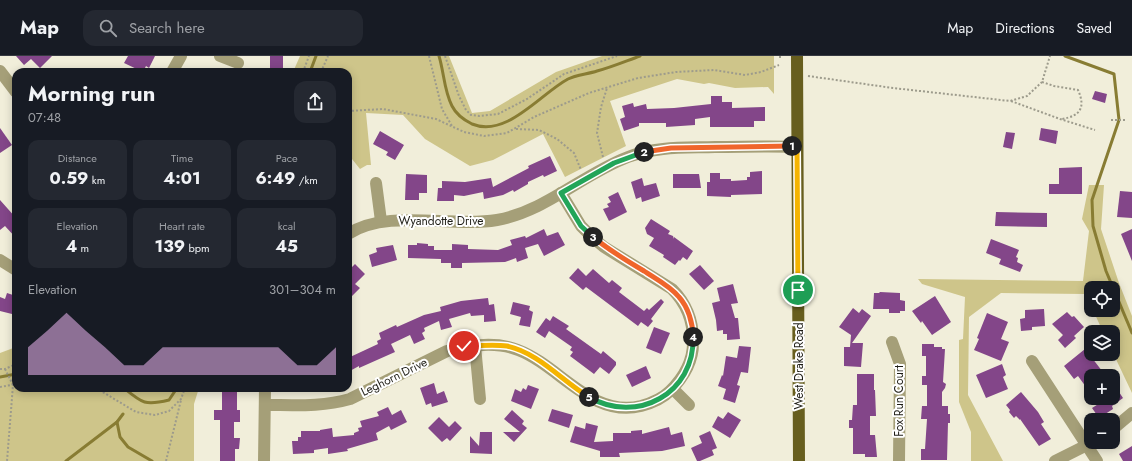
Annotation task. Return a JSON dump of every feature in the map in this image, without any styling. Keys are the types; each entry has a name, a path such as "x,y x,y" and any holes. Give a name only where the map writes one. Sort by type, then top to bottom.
{"main road":[{"name":"West Drake Road","path":"797,64 799,461"}],"street":[{"path":"174,68 181,56"},
{"path":"220,56 238,63"},
{"path":"0,71 12,87"},
{"name":"Wyandotte Drive","path":"352,232 366,225 381,221 472,222 498,219 530,209 614,163 649,150 691,147 797,146"},
{"name":"Wyandotte Drive","path":"376,184 381,221"},
{"name":"Leghorn Drive","path":"265,405 319,405 336,403 350,398 446,351 464,346 496,345 508,346 542,363 586,395 600,403 617,407 636,407 659,400 673,389 682,379 687,370 692,353 693,333 687,309 680,297 672,289 604,247 592,237 581,226 561,193"},
{"path":"0,260 12,268"},
{"name":"Fox Run Court","path":"892,342 900,364 899,461"},
{"path":"475,346 480,400"},
{"path":"1032,361 1084,435"},
{"path":"673,389 689,405"},
{"path":"264,461 266,392"},
{"path":"1120,423 1132,414"},
{"path":"1055,461 1084,447"},
{"path":"1092,449 1097,461"}],"path":[{"path":"304,68 309,56"},
{"path":"323,68 328,56"},
{"path":"429,56 442,109 453,127"},
{"path":"445,56 459,96 466,110 471,115 479,116 498,114 527,98 564,74 617,56"},
{"path":"1010,101 1027,96 1042,82 1050,56"},
{"path":"797,64 893,88 1010,101 1095,130"},
{"path":"352,110 384,109 436,119 464,132 484,136 507,133 534,117 589,93 638,78 676,72 714,70 745,75 761,72 779,65"},
{"path":"1042,82 1054,86 1078,90 1082,97 1081,108 1077,114 1071,118 1060,119"},
{"path":"603,158 597,133 600,107 608,87"},
{"path":"1111,120 1125,120"},
{"path":"515,129 539,130 557,139 574,153 581,170"},
{"path":"0,369 5,369 12,366"},
{"path":"5,369 12,381"},
{"path":"0,387 12,385"},
{"path":"7,461 13,392"},
{"path":"103,392 136,412 155,415 169,411 181,399"},
{"path":"166,461 184,392"}],"shaded area":[{"path":"300,56 449,56 472,113 490,111 556,72 602,56 774,56 774,94 768,87 735,88 677,79 610,101 626,146 565,177 543,134 493,160 470,166 425,139 403,115 366,113 371,165 367,165 360,169 352,159 352,68 295,68"},
{"path":"1089,185 1104,185 1101,229 1118,281 1084,281 1084,294 1001,293 969,317 968,395 1003,461 971,461 971,432 959,402 959,340 963,339 965,297 922,284 918,279 1083,281 1089,231 1082,219"},
{"path":"1120,286 1132,316 1132,393 1117,361 1120,361 1120,325 1100,325 1096,317 1120,317"},
{"path":"12,348 12,392 198,392 194,404 194,461 0,461 0,353"}],"building":[{"path":"16,56 52,56 40,68 31,59 24,65"},
{"path":"128,56 155,56 149,68 146,66 145,68 135,68 124,63"},
{"path":"270,56 283,56 283,68 270,68"},
{"path":"1095,91 1107,94 1105,103 1092,99"},
{"path":"711,96 722,96 722,102 732,102 732,108 765,107 765,121 754,121 754,127 710,127 710,117 695,119 695,125 666,127 666,123 639,123 639,126 624,131 620,119 625,117 622,106 633,103 634,107 646,104 647,109 674,108 711,104"},
{"path":"0,128 12,145 0,153"},
{"path":"1041,128 1058,131 1056,144 1039,140"},
{"path":"380,131 404,145 395,160 386,155 388,152 373,144"},
{"path":"1006,132 1015,133 1012,149 1003,147"},
{"path":"550,156 557,171 544,177 543,175 528,182 528,184 514,192 513,190 503,195 484,199 483,192 464,196 454,195 454,201 437,201 438,188 442,188 442,181 465,182 491,178 493,187 529,168 528,166"},
{"path":"1082,167 1082,194 1049,194 1049,184 1059,184 1059,168"},
{"path":"762,171 762,194 731,195 731,197 707,196 707,182 710,182 710,173 720,173 720,179 731,179 731,181 747,180 747,177 750,177 750,172"},
{"path":"406,174 427,175 427,193 419,193 419,200 405,200"},
{"path":"673,174 699,174 701,188 673,188"},
{"path":"642,178 644,186 656,183 660,196 642,202 641,197 636,199 631,182"},
{"path":"1120,191 1132,192 1132,218 1117,217"},
{"path":"618,192 627,212 609,221 603,209 609,207 607,204 611,202 608,197"},
{"path":"0,200 12,214 12,234 5,226 0,230"},
{"path":"996,212 1047,213 1047,227 995,226"},
{"path":"651,219 670,231 668,234 673,236 674,239 674,237 693,251 687,260 683,257 675,265 663,257 664,255 649,246 654,238 647,234 645,228"},
{"path":"544,229 547,236 558,232 565,245 544,256 538,244 525,248 528,258 517,262 516,258 505,262 462,263 462,268 451,268 451,263 441,263 441,259 408,258 408,245 417,245 417,243 434,246 434,250 452,250 452,244 468,245 468,249 498,250 512,245 510,240 525,236 526,238"},
{"path":"1132,229 1132,261 1121,234"},
{"path":"991,239 1019,250 1016,257 1018,258 1017,262 1023,265 1020,272 999,264 1001,259 986,253"},
{"path":"393,245 397,260 372,267 369,255 377,252 376,248"},
{"path":"355,264 365,274 355,284 360,288 352,296 352,267"},
{"path":"700,265 714,281 704,290 689,274"},
{"path":"578,268 586,276 593,269 609,283 612,280 622,288 619,292 644,311 647,308 649,310 661,299 664,302 651,319 653,321 648,327 641,322 638,326 586,287 583,290 569,278"},
{"path":"733,284 738,303 731,304 735,318 738,318 740,339 727,340 727,334 723,334 723,330 717,331 712,303 720,301 717,288"},
{"path":"7,293 12,295 12,314 0,311 0,297 5,299"},
{"path":"874,293 900,293 900,300 905,301 905,311 900,311 900,313 889,313 889,309 873,309"},
{"path":"935,296 951,322 932,335 922,321 921,323 912,311"},
{"path":"488,298 489,305 494,304 496,321 484,322 484,315 471,316 470,313 449,319 452,327 441,330 439,321 424,328 425,331 422,333 425,339 414,344 410,335 391,344 395,352 352,370 352,356 378,344 377,341 381,339 379,333 424,315 441,311 440,307 461,301"},
{"path":"513,302 530,306 529,310 533,312 530,327 519,325 521,317 510,314"},
{"path":"853,308 859,313 862,309 871,316 852,343 863,343 861,367 844,366 844,347 850,347 851,335 839,327"},
{"path":"1044,309 1045,326 1032,327 1032,330 1021,331 1020,319 1025,318 1025,310"},
{"path":"1067,312 1072,317 1074,316 1084,327 1074,336 1076,338 1065,348 1058,340 1063,335 1052,324"},
{"path":"987,313 1008,322 1001,339 1009,342 1001,361 974,350"},
{"path":"553,316 569,326 566,329 601,354 603,351 616,362 616,365 609,374 600,367 594,374 570,356 573,352 570,350 572,347 549,331 545,338 536,332 546,318 550,321"},
{"path":"654,327 670,333 661,354 646,348"},
{"path":"922,344 934,344 934,347 942,347 942,349 945,349 943,382 946,384 942,392 942,406 948,406 948,414 950,414 950,423 948,423 947,460 921,460 921,449 925,449 927,419 921,419 922,406 927,406 927,385 922,385 922,376 926,376 926,356 922,356"},
{"path":"739,346 751,347 748,373 741,372 737,385 740,386 735,403 723,399 726,389 718,386 722,375 723,376 726,356 737,358"},
{"path":"1084,350 1084,361 1094,361 1101,369 1084,369 1084,384 1078,376 1074,379 1064,366"},
{"path":"1002,364 1006,375 1003,377 1008,389 986,398 976,375"},
{"path":"646,366 651,378 632,387 626,375"},
{"path":"857,374 874,374 876,416 870,416 870,435 875,435 877,457 865,457 865,454 853,454 853,428 849,428 849,420 852,420 853,405 857,405"},
{"path":"434,383 437,394 444,391 448,402 432,407 431,403 426,405 420,388"},
{"path":"528,385 539,389 531,409 511,401 515,389 521,392 523,388 526,390"},
{"path":"222,392 237,392 237,410 240,410 240,422 234,422 234,438 240,438 239,449 235,449 235,461 220,461 220,420 214,420 214,410 222,410"},
{"path":"1021,392 1038,412 1044,422 1041,424 1051,439 1039,446 1020,419 1016,416 1014,418 1006,405"},
{"path":"1120,394 1123,398 1120,400"},
{"path":"1097,405 1113,405 1112,406 1113,409 1107,413 1096,413 1092,408"},
{"path":"388,407 392,415 401,410 407,422 391,430 389,426 376,433 378,440 347,449 348,451 328,454 328,448 314,450 314,453 293,454 292,441 298,441 298,437 301,437 301,431 320,431 332,428 333,437 354,435 354,433 359,431 358,428 362,427 360,421 379,416 377,412"},
{"path":"552,409 573,415 569,428 548,421"},
{"path":"512,410 524,421 522,424 527,428 514,442 503,432 520,432 504,419"},
{"path":"728,412 741,420 730,438 712,427 718,416 723,419"},
{"path":"439,417 449,427 455,421 462,428 450,441 447,438 442,442 428,428"},
{"path":"586,423 598,426 594,442 613,441 613,433 631,433 631,431 642,430 642,434 669,427 671,435 682,432 685,446 662,451 619,453 620,457 600,457 600,451 570,442 575,426 585,429"},
{"path":"710,431 717,448 712,450 714,455 697,461 691,448 702,443 699,436"},
{"path":"480,432 492,432 492,454 470,453 470,436 479,446"},
{"path":"1132,446 1132,461 1123,461 1119,454"}],"waterway":[{"path":"312,68 316,56"},
{"path":"439,56 447,94 454,109 460,116 472,124 485,127 498,125 510,120 568,79 608,68 640,56"},
{"path":"1065,56 1114,74 1119,120 1092,200 1093,226 1106,271 1132,333"},
{"path":"0,377 12,375"},
{"path":"129,392 140,400 149,403 169,400 174,392"},
{"path":"66,461 117,422 123,414"},
{"path":"117,422 120,437 128,447 152,461"}],"route":[{"path":"464,346 508,346 527,354 542,363 586,395 600,403 617,407 636,407 649,404 659,400 673,389 682,379 687,370 692,353 693,333 687,309 680,297 672,289 604,247 592,237 581,226 561,193 614,163 649,150 671,148 797,146 798,290"}]}
